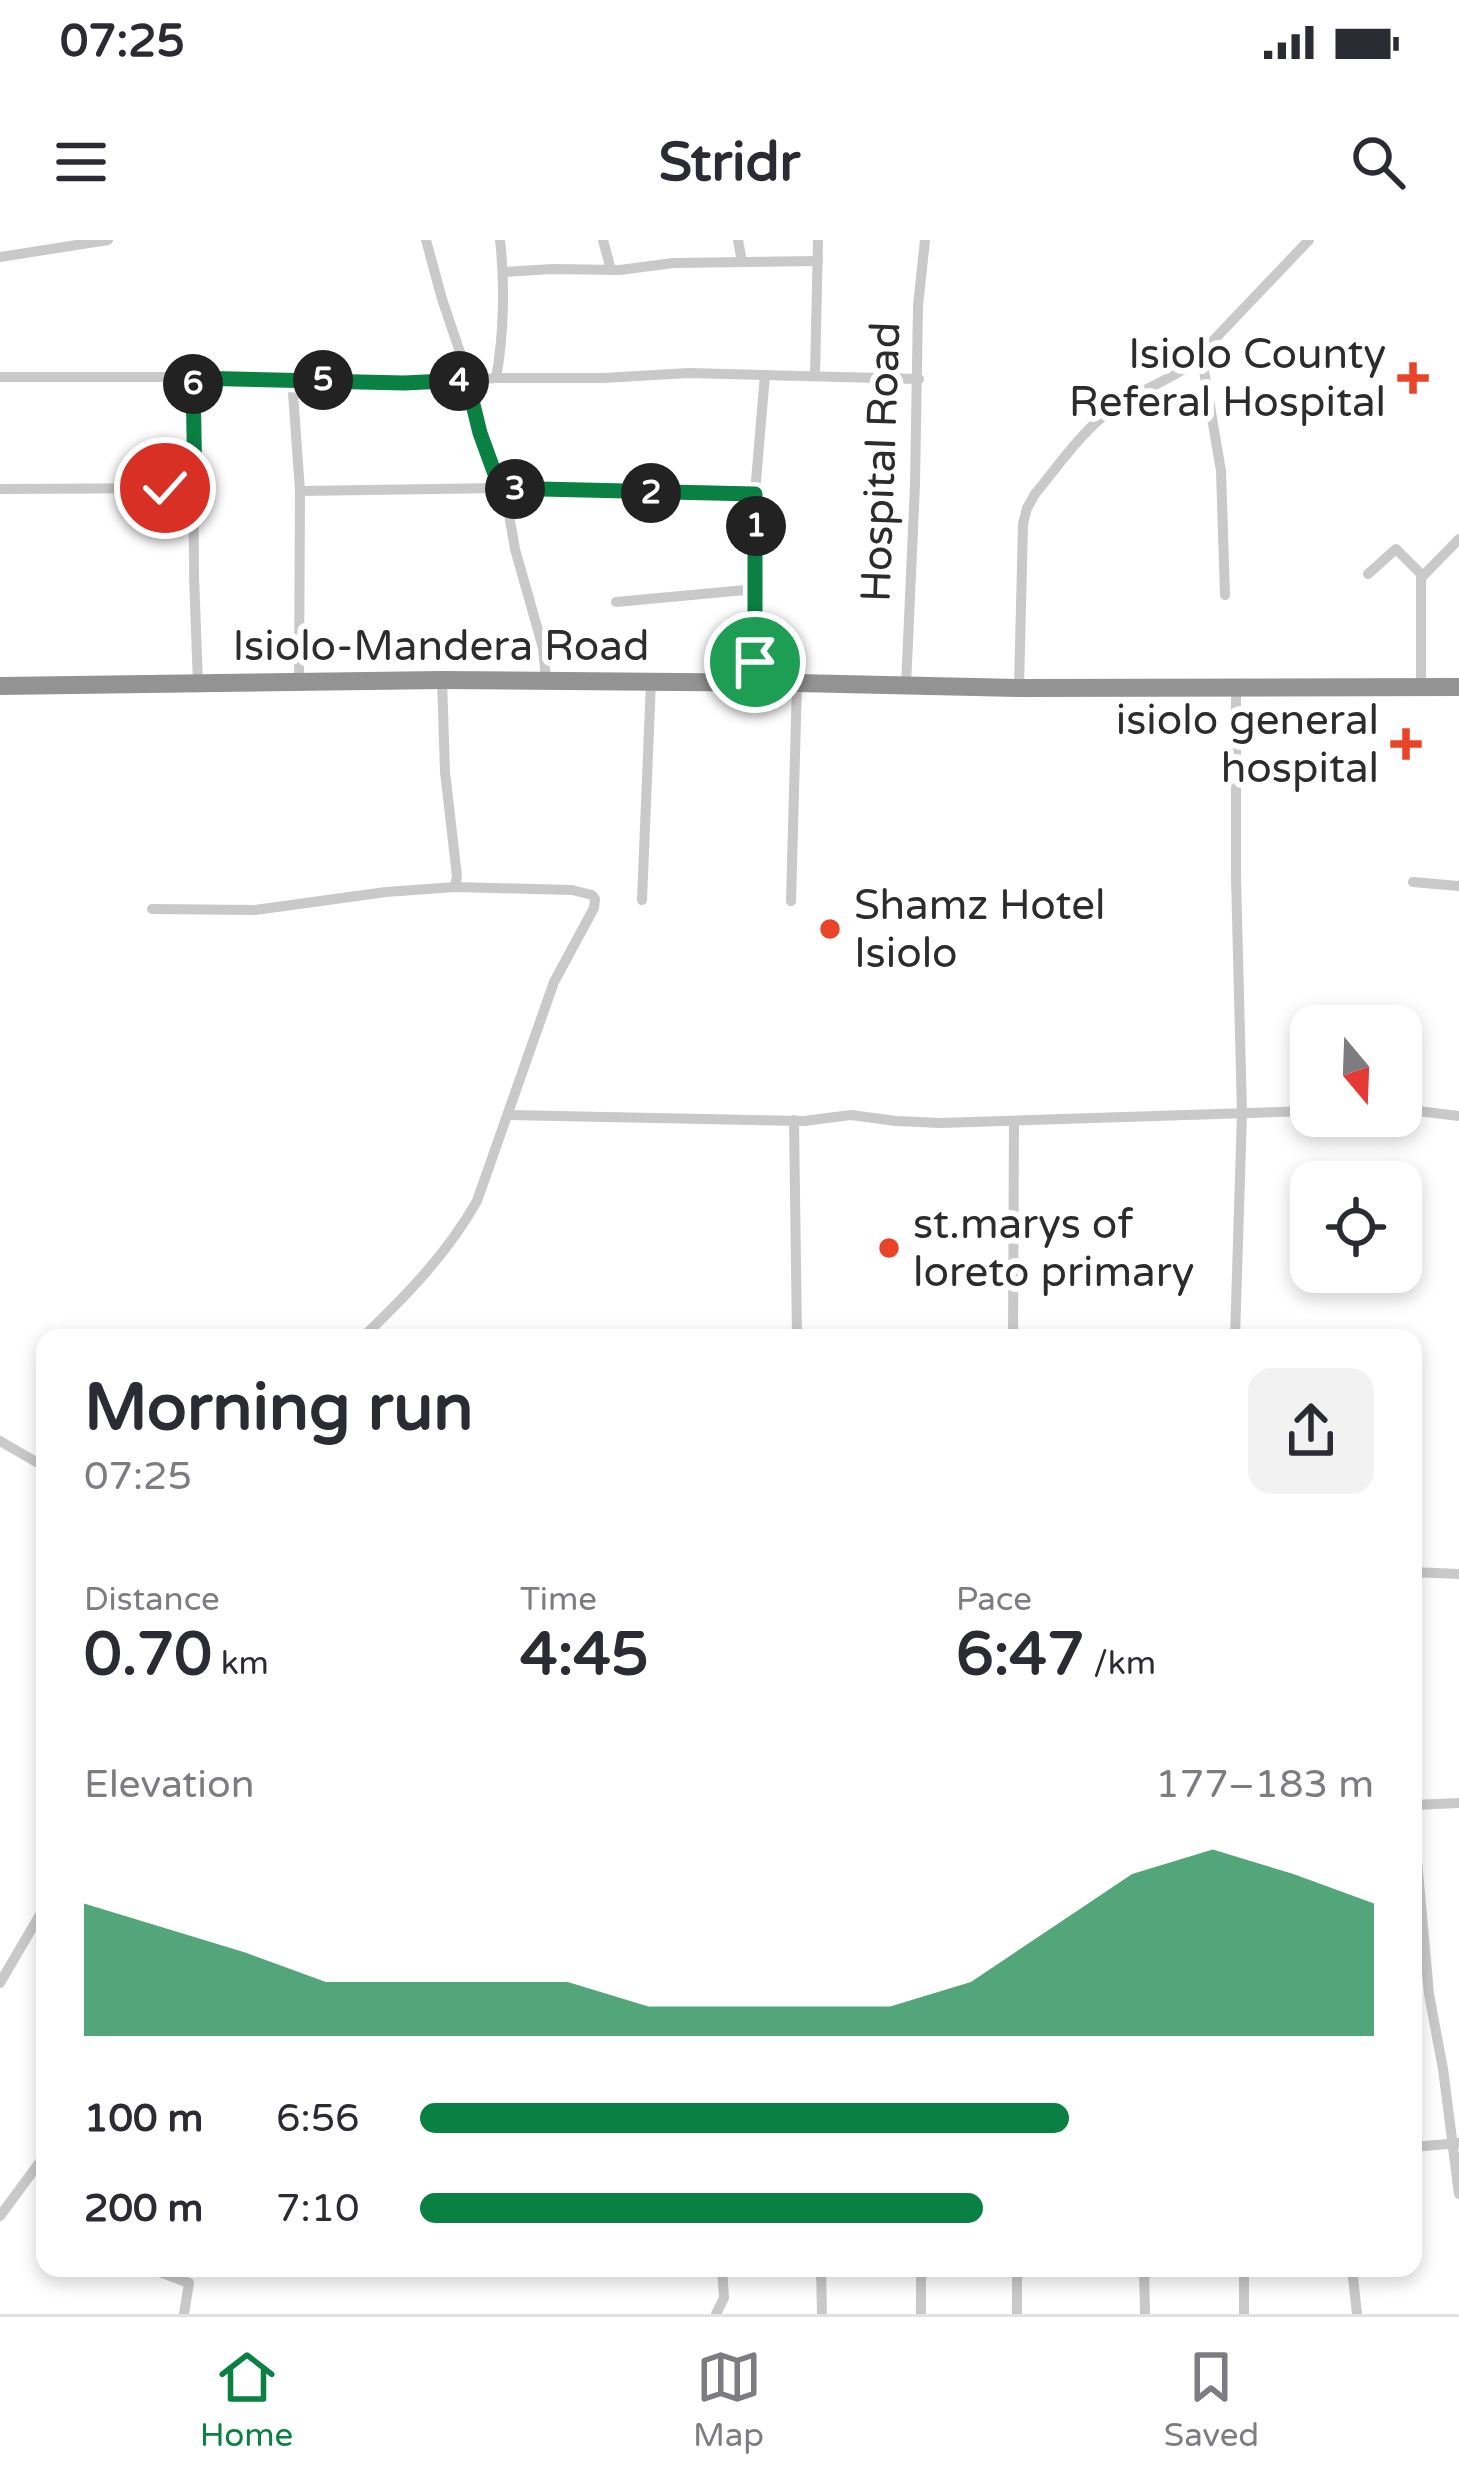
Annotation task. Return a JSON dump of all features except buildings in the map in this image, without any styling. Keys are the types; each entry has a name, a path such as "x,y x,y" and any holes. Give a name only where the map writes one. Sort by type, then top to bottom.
{"highway":[{"name":"Isiolo-Mandera Road","path":"0,686 547,680 1019,688 1459,687"}],"street":[{"path":"0,257 108,240"},
{"path":"426,240 480,433 508,509 547,680"},
{"path":"496,378 501,343 500,240"},
{"path":"603,240 611,270"},
{"path":"738,240 742,262"},
{"path":"815,376 818,240"},
{"name":"Hospital Road","path":"906,686 918,307 925,240"},
{"path":"1019,688 1027,508 1100,418 1172,378 1309,240"},
{"path":"503,272 818,261"},
{"path":"1201,353 1221,471 1225,595"},
{"path":"0,377 436,383 688,373 919,379"},
{"path":"755,682 755,494 765,375"},
{"path":"193,378 198,683"},
{"path":"292,379 300,490 299,682"},
{"path":"0,489 195,488"},
{"path":"300,490 500,488 755,494"},
{"path":"1421,689 1422,575 1459,538"},
{"path":"1368,574 1396,549 1422,575"},
{"path":"616,602 755,589"},
{"path":"442,680 455,887"},
{"path":"642,900 651,681"},
{"path":"790,902 797,683"},
{"path":"1235,1329 1242,1114 1237,688"},
{"path":"1413,882 1459,886"},
{"path":"152,908 255,910 455,887 572,890 595,898 554,982 477,1201 421,1280 371,1329"},
{"path":"509,1115 794,1120 851,1115 911,1122 1290,1112"},
{"path":"1422,1112 1459,1116"},
{"path":"794,1120 797,1329"},
{"path":"1013,1329 1014,1121"},
{"path":"0,1441 36,1463"},
{"path":"1422,1572 1459,1574"},
{"path":"1422,1805 1459,1803"},
{"path":"1422,1916 1459,2194"},
{"path":"0,1983 36,1921"},
{"path":"1422,2146 1455,2144"},
{"path":"0,2216 36,2167"},
{"path":"173,2277 189,2283 184,2314"},
{"path":"716,2314 724,2298 723,2277"},
{"path":"821,2277 822,2314"},
{"path":"921,2277 921,2314"},
{"path":"1017,2277 1017,2314"},
{"path":"1144,2277 1145,2314"},
{"path":"1244,2277 1244,2314"},
{"path":"1353,2277 1357,2314"}],"place":[{"name":"Isiolo County Referal Hospital","path":"1413,378"},
{"name":"isiolo general hospital","path":"1406,744"},
{"name":"Shamz Hotel Isiolo","path":"830,929"},
{"name":"st.marys of loreto primary","path":"889,1248"}],"route":[{"path":"165,488 195,488 193,378 467,380 500,488 755,494 755,662"}]}
